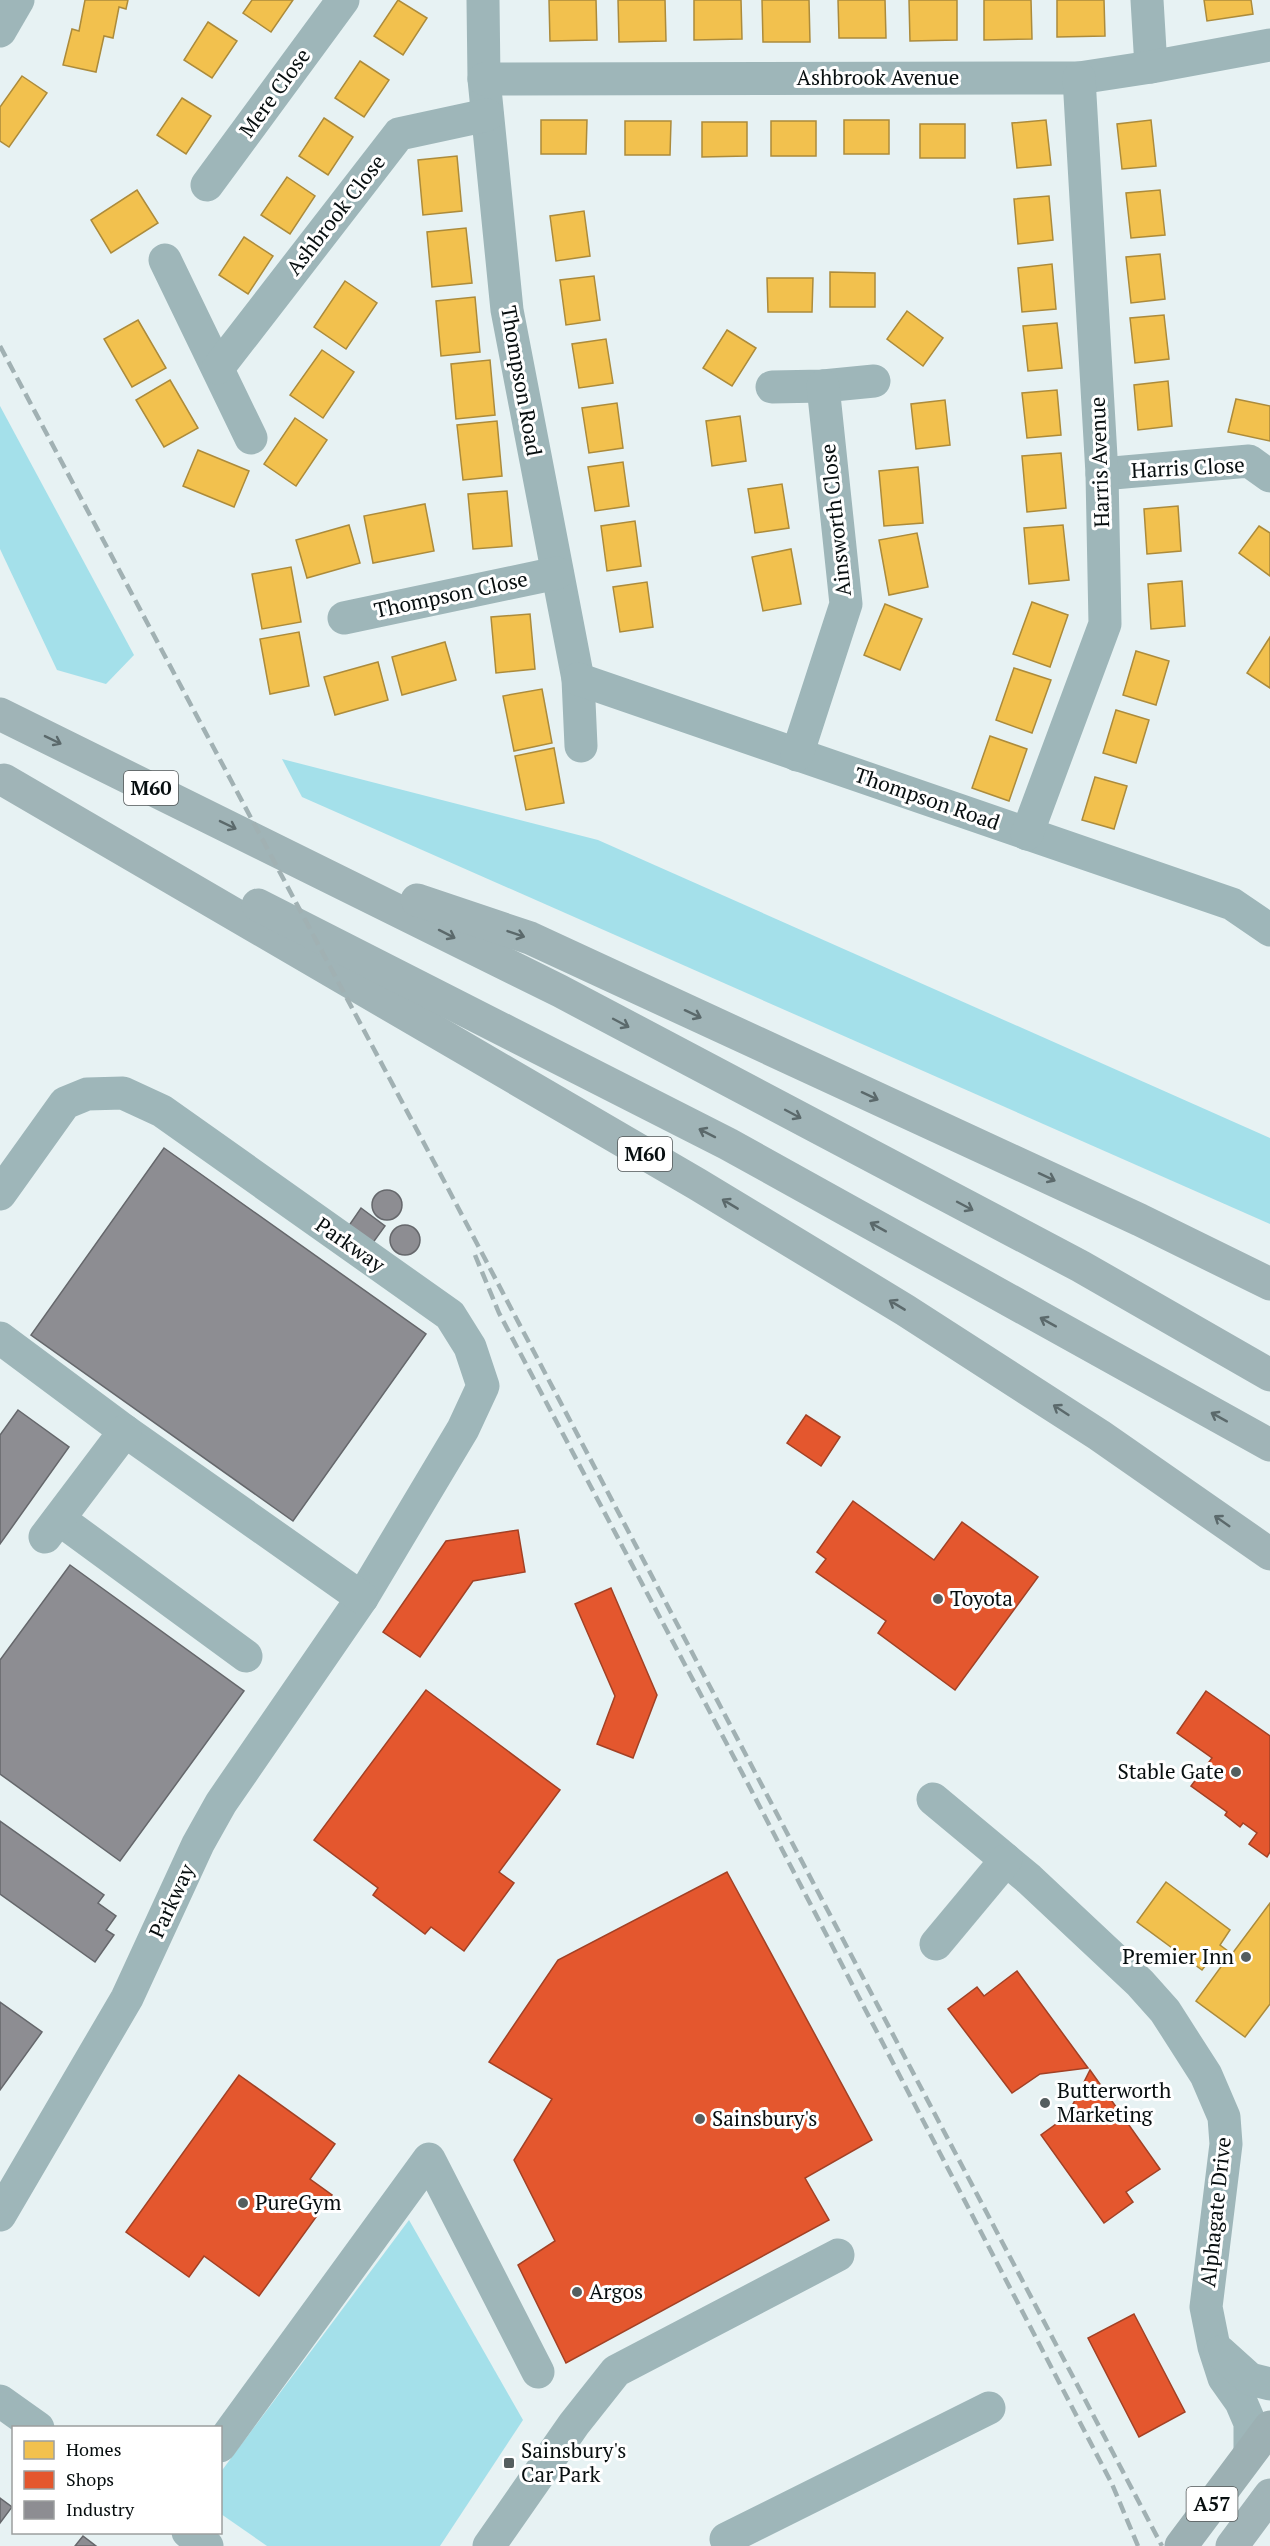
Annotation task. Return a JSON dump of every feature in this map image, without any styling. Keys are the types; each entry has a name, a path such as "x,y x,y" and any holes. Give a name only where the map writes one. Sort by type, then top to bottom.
{"highway":[{"name":"M60","path":"0,714 301,861 591,1007 1080,1266 1270,1375"},
{"name":"M60","path":"2,779 382,966 728,1144 1270,1445"},
{"name":"M60","path":"2,779 697,1184 905,1310 1099,1435 1270,1554"},
{"name":"M60","path":"301,861 530,938 1140,1220 1270,1284"},
{"path":"1232,2546 1270,2496"}],"main road":[{"name":"A57","path":"1181,2546 1254,2447"}],"street":[{"path":"0,31 18,0"},
{"name":"Mere Close","path":"207,185 343,0"},
{"name":"Thompson Road","path":"483,0 484,79 507,310 578,680 581,746"},
{"path":"1147,0 1151,68"},
{"name":"Ashbrook Avenue","path":"484,79 1080,78 1151,68 1270,45"},
{"name":"Harris Avenue","path":"1027,834 1105,624 1102,474 1080,78"},
{"name":"Ashbrook Close","path":"218,368 399,134 488,115"},
{"path":"165,260 251,438"},
{"path":"772,387 823,386 874,381"},
{"name":"Ainsworth Close","path":"797,755 846,603 823,386"},
{"name":"Harris Close","path":"1102,474 1249,460 1270,476"},
{"name":"Thompson Close","path":"344,618 557,573"},
{"name":"Thompson Road","path":"578,680 1232,904 1270,930"},
{"name":"Parkway","path":"0,1194 65,1103 87,1094 123,1093 162,1111 450,1315 470,1347 483,1386 463,1429 362,1598 221,1803 198,1844 127,1998 0,2215"},
{"path":"0,1338 125,1431 362,1598"},
{"path":"125,1431 52,1528 246,1656"},
{"name":"Alphagate Drive","path":"933,1799 1006,1860 1140,1983 1165,2012 1206,2075 1224,2117 1227,2144 1206,2307 1214,2347 1224,2378 1241,2402 1250,2423 1254,2447"},
{"path":"936,1944 1006,1860"},
{"path":"222,2443 429,2159 538,2373"},
{"path":"489,2546 574,2424 616,2372 838,2255"},
{"path":"1214,2347 1250,2379 1270,2384"},
{"path":"0,2401 37,2426"},
{"path":"726,2539 989,2408"},
{"path":"191,2534 207,2546"}],"shaded area":[{"path":"0,406 134,655 106,684 57,670 0,549"},
{"path":"282,759 598,840 1270,1138 1270,1224 302,797"},
{"path":"409,2220 523,2420 440,2546 267,2546 222,2515 222,2470"}],"building: Homes":[{"path":"85,0 128,0 126,9 119,7 113,38 104,36 96,72 63,65 72,29 79,31"},
{"path":"252,0 293,0 271,32 243,13"},
{"path":"398,0 427,18 403,55 374,36"},
{"path":"549,0 596,0 597,40 550,41"},
{"path":"618,0 665,0 666,41 619,42"},
{"path":"694,0 741,0 742,39 694,40"},
{"path":"762,0 809,0 810,42 763,42"},
{"path":"838,0 885,0 886,38 839,38"},
{"path":"909,0 957,0 957,40 910,41"},
{"path":"984,0 1031,0 1032,39 984,40"},
{"path":"1057,0 1104,0 1105,36 1057,37"},
{"path":"1204,0 1251,0 1253,14 1207,21"},
{"path":"208,22 237,41 212,78 184,60"},
{"path":"360,61 389,80 364,117 335,98"},
{"path":"22,76 47,93 9,147 0,141 0,107"},
{"path":"182,98 211,116 186,154 157,135"},
{"path":"324,118 353,137 328,175 299,156"},
{"path":"541,120 587,120 586,154 541,154"},
{"path":"844,120 889,120 889,154 844,154"},
{"path":"1046,120 1051,165 1017,168 1012,123"},
{"path":"1151,120 1156,166 1122,169 1117,124"},
{"path":"625,121 671,121 670,155 625,155"},
{"path":"771,121 816,121 816,156 771,156"},
{"path":"702,122 747,122 747,156 702,157"},
{"path":"920,124 965,124 965,158 920,158"},
{"path":"457,156 462,211 423,215 418,160"},
{"path":"287,177 315,196 290,234 261,215"},
{"path":"137,190 158,223 111,253 91,220"},
{"path":"1160,190 1165,235 1131,238 1126,193"},
{"path":"1049,196 1053,240 1018,244 1014,199"},
{"path":"584,211 590,256 556,261 550,216"},
{"path":"466,228 472,283 432,287 427,232"},
{"path":"244,237 273,256 248,294 219,275"},
{"path":"1160,254 1165,299 1131,303 1126,257"},
{"path":"1052,264 1056,309 1022,312 1018,268"},
{"path":"830,272 875,273 875,307 830,307"},
{"path":"594,276 600,320 566,325 560,280"},
{"path":"767,278 813,278 812,312 768,312"},
{"path":"345,281 377,303 346,349 314,327"},
{"path":"475,297 480,352 441,356 436,301"},
{"path":"907,311 943,338 923,366 887,339"},
{"path":"1164,315 1169,359 1135,363 1130,318"},
{"path":"138,320 166,368 132,387 104,339"},
{"path":"1057,323 1062,368 1028,371 1023,326"},
{"path":"727,330 756,348 732,386 703,368"},
{"path":"606,339 613,383 579,388 572,344"},
{"path":"322,350 354,372 323,418 290,395"},
{"path":"490,360 495,415 456,419 451,364"},
{"path":"170,380 198,428 164,447 136,400"},
{"path":"1168,381 1172,426 1138,430 1134,385"},
{"path":"1057,390 1061,435 1027,438 1022,393"},
{"path":"1236,399 1270,406 1270,441 1228,432"},
{"path":"945,400 950,445 916,449 911,404"},
{"path":"617,403 623,448 589,453 582,408"},
{"path":"740,416 746,461 712,466 706,421"},
{"path":"295,418 327,440 296,486 264,464"},
{"path":"497,421 502,476 463,480 457,425"},
{"path":"198,450 249,471 234,507 183,486"},
{"path":"1061,453 1066,508 1027,512 1022,456"},
{"path":"623,462 629,506 595,511 588,467"},
{"path":"918,467 923,523 884,526 879,471"},
{"path":"782,484 789,528 755,533 748,489"},
{"path":"507,491 512,546 473,549 468,494"},
{"path":"425,504 434,551 373,563 364,516"},
{"path":"1178,506 1181,551 1147,554 1144,509"},
{"path":"635,521 641,566 607,571 601,526"},
{"path":"349,525 360,563 307,578 296,540"},
{"path":"1063,525 1069,580 1029,584 1024,528"},
{"path":"1259,526 1270,533 1270,576 1239,553"},
{"path":"917,533 928,587 889,595 879,540"},
{"path":"791,549 801,604 763,611 752,557"},
{"path":"291,567 301,622 262,629 252,574"},
{"path":"1182,581 1185,626 1151,629 1148,584"},
{"path":"647,582 653,627 620,632 613,587"},
{"path":"1032,602 1068,615 1050,667 1013,654"},
{"path":"885,604 922,619 900,670 864,655"},
{"path":"530,614 535,669 496,673 491,617"},
{"path":"299,632 309,686 270,694 260,639"},
{"path":"1270,637 1270,688 1247,673"},
{"path":"445,642 456,680 402,695 392,657"},
{"path":"1136,651 1169,661 1156,705 1123,695"},
{"path":"378,662 388,700 335,715 324,677"},
{"path":"1014,668 1051,680 1032,733 996,720"},
{"path":"542,689 552,743 514,751 503,696"},
{"path":"1116,710 1149,720 1136,763 1103,753"},
{"path":"990,736 1027,749 1009,801 972,788"},
{"path":"554,748 564,803 526,810 515,756"},
{"path":"1095,777 1127,786 1114,829 1082,820"},
{"name":"Premier Inn","path":"1166,1882 1230,1930 1220,1945 1232,1954 1270,1903 1270,2004 1245,2037 1196,2001 1226,1960 1216,1952 1202,1970 1137,1922"}],"building: Shops":[{"path":"806,1415 840,1437 821,1466 787,1443"},
{"name":"Toyota","path":"853,1501 934,1560 962,1522 1038,1577 955,1690 878,1633 886,1621 816,1572 826,1559 817,1552"},
{"path":"518,1530 525,1572 473,1581 420,1657 383,1632 446,1541"},
{"path":"611,1588 657,1695 633,1758 597,1744 615,1696 575,1604"},
{"path":"426,1690 560,1790 499,1872 514,1883 464,1951 431,1927 425,1934 373,1895 378,1888 314,1840"},
{"name":"Stable Gate","path":"1206,1691 1270,1736 1270,1852 1267,1857 1249,1844 1257,1833 1243,1823 1240,1827 1225,1815 1227,1812 1191,1786 1212,1758 1177,1733"},
{"name":"Sainsbury's","path":"727,1872 872,2140 805,2178 829,2220 566,2363 518,2265 555,2241 514,2160 552,2099 489,2062 558,1960"},
{"path":"1017,1971 1088,2068 1040,2074 1012,2093 948,2009 977,1987 984,1996"},
{"path":"1090,2070 1160,2169 1126,2192 1133,2202 1104,2223 1041,2135 1067,2116"},
{"path":"239,2075 335,2144 310,2179 332,2195 259,2296 204,2256 189,2277 126,2232"},
{"path":"1134,2314 1185,2412 1139,2437 1088,2338"}],"building: Industry":[{"path":"164,1148 426,1334 293,1521 31,1335"},
{"path":"387,1190 393,1191 401,1199 401,1211 393,1219 387,1220 381,1219 373,1211 372,1205 373,1199 381,1191"},
{"path":"361,1208 385,1226 372,1244 348,1227"},
{"path":"405,1225 416,1229 420,1240 416,1251 405,1255 394,1251 390,1240 394,1229"},
{"path":"18,1410 69,1447 0,1544 0,1435"},
{"path":"70,1565 244,1691 120,1861 0,1774 0,1660"},
{"path":"0,1821 104,1895 98,1903 116,1916 106,1930 114,1935 95,1962 0,1894"},
{"path":"0,2002 42,2032 0,2090"},
{"path":"0,2498 12,2507 0,2523"},
{"path":"83,2536 96,2546 75,2546"}],"railway":[{"path":"0,346 443,1179 1162,2546"},
{"path":"475,1255 499,1313 748,1784 1112,2484 1138,2546"}],"place":[{"name":"Toyota","path":"938,1599"},
{"name":"Stable Gate","path":"1236,1772"},
{"name":"Premier Inn","path":"1246,1957"},
{"name":"Butterworth Marketing","path":"1045,2103"},
{"name":"Sainsbury's","path":"700,2119"},
{"name":"PureGym","path":"243,2203"},
{"name":"Argos","path":"577,2292"},
{"name":"Sainsbury's Car Park","path":"509,2463"}]}
